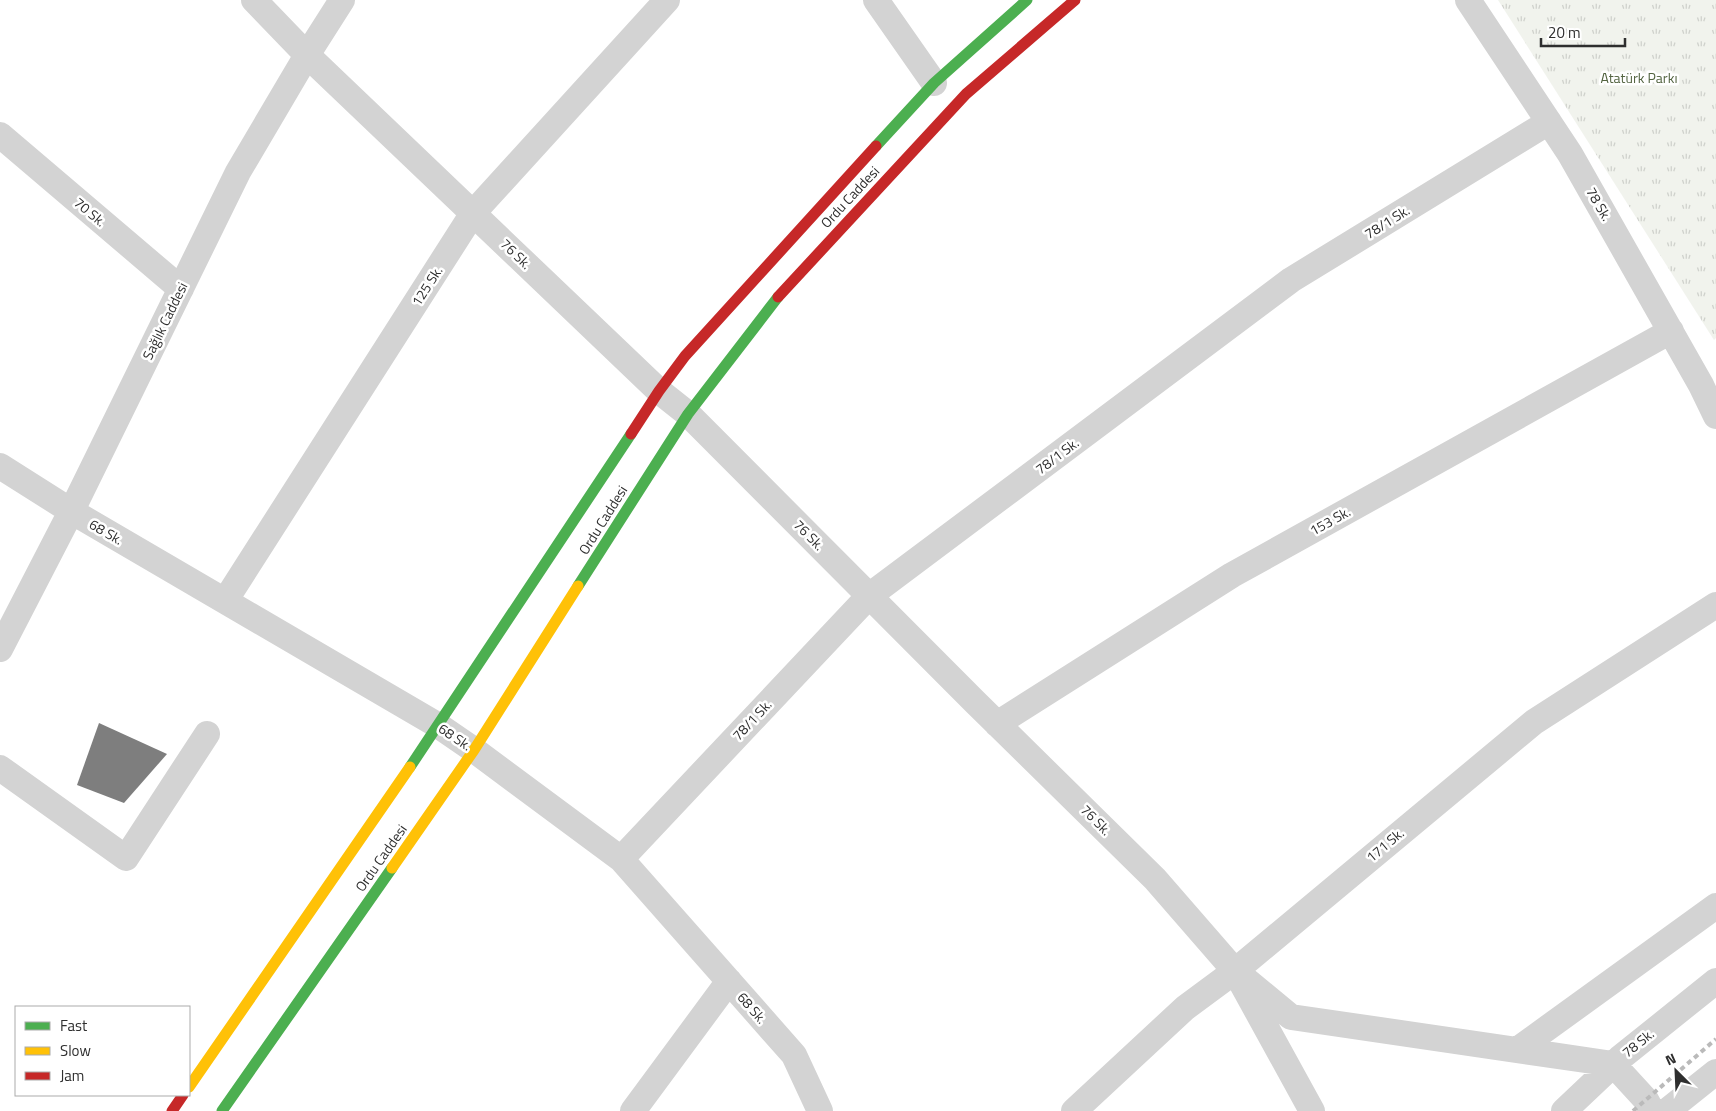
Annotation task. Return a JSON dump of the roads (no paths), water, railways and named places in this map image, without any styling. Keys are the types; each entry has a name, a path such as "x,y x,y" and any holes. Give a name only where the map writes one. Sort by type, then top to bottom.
{"main road":[{"name":"Ordu Caddesi","path":"190,1086 439,726 659,391 685,356 934,83 1027,0"},
{"name":"Ordu Caddesi","path":"222,1111 474,750 688,414 784,289 966,94 1075,0"},
{"path":"172,1111 182,1096"}],"street":[{"name":"76 Sk.","path":"254,0 308,55 473,214 659,391 688,414 997,724 1155,879 1234,971 1312,1111"},
{"name":"Sağlık Caddesi","path":"0,649 71,511 238,172 342,0"},
{"name":"125 Sk.","path":"225,601 473,214 667,0"},
{"path":"876,0 934,83"},
{"name":"78 Sk.","path":"1468,0 1570,154 1671,331 1709,380 1716,416"},
{"name":"78/1 Sk.","path":"621,859 869,596 1291,280 1549,122"},
{"name":"70 Sk.","path":"0,135 181,288"},
{"name":"153 Sk.","path":"997,724 1232,575 1671,331"},
{"name":"68 Sk.","path":"0,466 71,511 439,726 621,859 794,1055 820,1111"},
{"name":"171 Sk.","path":"1077,1110 1185,1008 1234,971 1534,722 1716,605"},
{"path":"0,768 126,858 206,734"},
{"path":"1517,1050 1716,906"},
{"path":"1234,971 1291,1017 1613,1064 1646,1100 1652,1111"},
{"path":"633,1111 729,981"},
{"name":"78 Sk.","path":"1564,1111 1613,1064 1716,981"},
{"path":"1667,1111 1716,1072"}],"railway":[{"path":"1633,1111 1716,1039"}],"park label":[{"name":"Atatürk Parkı","path":"1639,78"}]}
